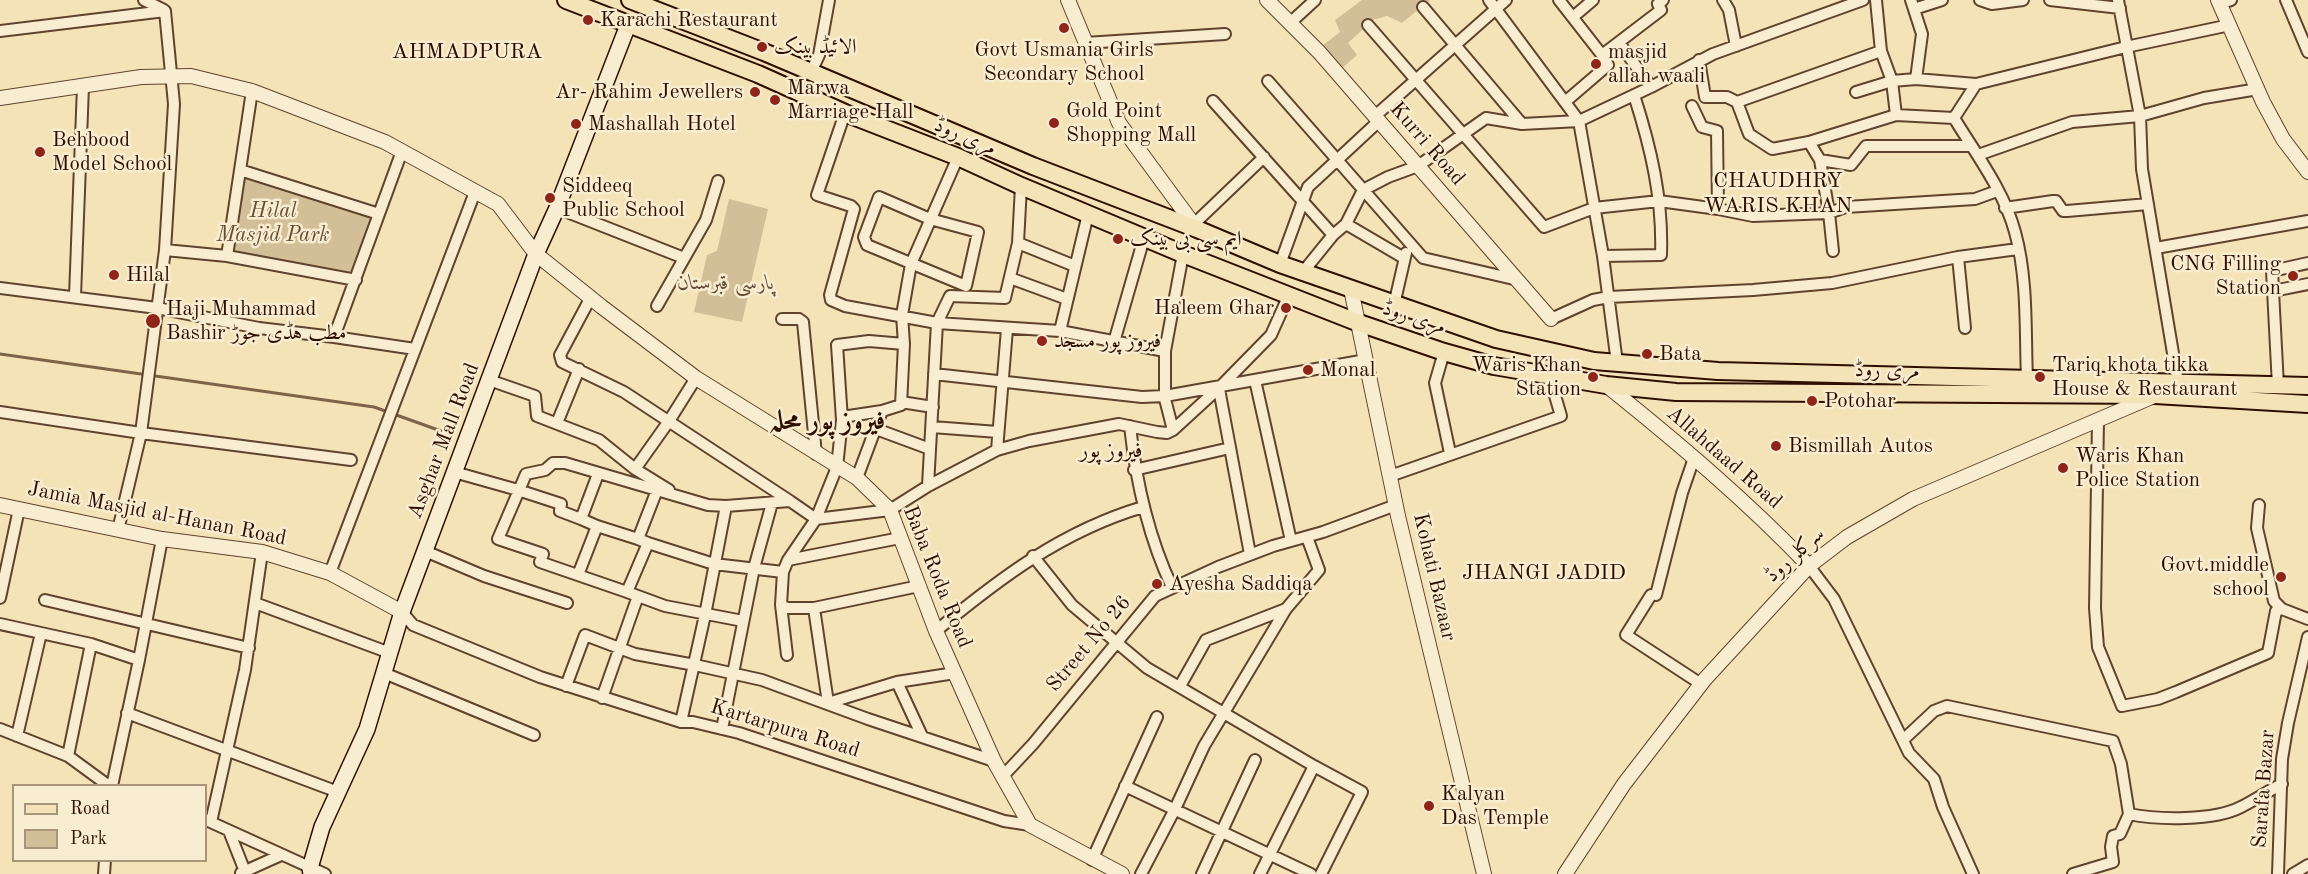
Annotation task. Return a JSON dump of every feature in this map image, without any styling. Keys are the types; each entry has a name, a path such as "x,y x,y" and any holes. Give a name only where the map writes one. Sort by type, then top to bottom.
{"main road":[{"name":"مری روڈ","path":"566,0 758,74 845,113 958,157 1021,186 1288,297 1444,352 1494,366 1606,385 1676,392 2156,395 2308,404"},
{"name":"مری روڈ","path":"633,0 1033,166 1196,227 1280,264 1497,339 1594,361 1718,371 2308,386"},
{"name":"Asghar Mall Road","path":"310,871 322,827 367,729 402,612 424,551 536,254 557,208 628,25"}],"street":[{"path":"144,0 165,11"},
{"path":"811,72 819,55 829,0"},
{"path":"1068,0 1119,123 1196,227 1264,157"},
{"name":"Kurri Road","path":"1267,0 1319,52 1551,319"},
{"path":"1290,23 1315,0"},
{"path":"1280,264 1308,187 1493,4 1506,0"},
{"path":"1559,0 1608,65 1565,102"},
{"path":"1573,17 1593,0"},
{"path":"1602,55 1620,44 1661,10 1658,4 1662,0"},
{"path":"1723,0 1729,10 1736,45"},
{"path":"1303,273 1333,236 1346,224 1363,190 1388,177 1418,166 1485,118 1522,123 1579,121 1651,87 1698,60 1863,0"},
{"path":"1876,0 1881,51 1892,81 1896,115"},
{"path":"1916,80 1922,34 1913,4 1942,0"},
{"path":"1980,0 1992,4 2023,0"},
{"path":"2050,0 2119,4 2140,116 2142,169 2178,383"},
{"path":"2286,0 2308,52"},
{"path":"2223,1 2262,102 2283,139 2308,172"},
{"path":"1493,4 1579,121 1604,256 1617,363"},
{"path":"1423,7 1522,123"},
{"path":"0,31 165,11"},
{"path":"118,530 141,433 165,250 174,104 165,11"},
{"path":"1856,92 1892,81 1916,80 1976,84 2230,24"},
{"path":"1368,25 1544,227 1594,208 1659,201 1718,208 1753,216 1830,213 1846,207 1974,199 1997,191"},
{"path":"1085,43 1225,34"},
{"path":"1620,44 1651,87"},
{"path":"1737,102 1881,51"},
{"path":"1698,60 1705,97 1727,97 1737,102 1749,134 1772,149 1809,142 1896,115 1954,118"},
{"name":"Baba Roda Road","path":"0,98 141,76 190,76 252,91 385,142 498,204 536,254 591,297 696,378 857,478 890,510 936,631 994,761 1030,825"},
{"path":"1268,81 1422,258 1518,280"},
{"path":"1954,118 1976,84"},
{"path":"75,296 82,86"},
{"path":"1820,160 1851,165 1866,146 1975,151 2073,122 2140,116 2204,98 2258,89"},
{"path":"227,256 252,91"},
{"path":"1604,256 1661,255 1662,222 1659,201 1649,144 1634,95"},
{"path":"1213,101 1333,236"},
{"path":"1692,106 1702,127 1717,131 1718,208"},
{"path":"845,113 817,195 854,209 830,298 845,306 937,323 1060,331 1165,351"},
{"path":"1954,118 1997,191 2015,231 2023,282 2027,379"},
{"path":"1809,142 1820,160 1830,213 1833,251"},
{"path":"334,337 402,151"},
{"path":"842,417 882,411 901,405 903,315 912,264 958,157"},
{"path":"240,170 379,214"},
{"path":"657,306 706,220 718,181"},
{"path":"928,486 937,323 950,296 1005,298 1018,243 1021,186"},
{"path":"330,573 475,192"},
{"path":"879,197 930,219 978,232 966,286 864,242 876,200 879,197"},
{"path":"2005,208 2053,201 2056,201 2063,211 2148,204"},
{"path":"557,208 684,258"},
{"path":"1060,331 1088,214"},
{"path":"2156,248 2308,220"},
{"path":"1346,224 1404,258"},
{"path":"1114,342 1144,238"},
{"path":"1018,243 1075,266"},
{"path":"1394,305 1404,258 1410,244"},
{"path":"1551,319 1593,300 1609,297 1753,290 1832,283 1958,257 2018,249"},
{"path":"165,250 227,256 356,280"},
{"path":"1173,430 1165,396 1165,351 1184,254"},
{"path":"1958,257 1965,328"},
{"path":"2278,386 2272,271 2308,263"},
{"path":"1010,278 1067,299"},
{"path":"2273,291 2308,284"},
{"path":"0,288 157,308 259,328 415,349"},
{"name":"Kohati Bazaar","path":"1350,289 1396,505 1484,874"},
{"path":"591,297 560,355 562,362 624,392 816,519 890,510 928,486 997,450 1029,441 1119,424 1167,433 1220,387 1271,335 1288,297"},
{"path":"782,319 799,319 803,322 816,454"},
{"path":"997,450 1007,329"},
{"path":"787,655 781,605 783,572 788,560 816,519 837,467 842,417 837,345 869,341 904,344"},
{"path":"1444,352 1435,383 1450,453"},
{"path":"934,374 1142,397 1165,396 1220,387 1366,360"},
{"path":"558,423 579,369"},
{"path":"1390,476 1450,453 1561,416 1549,375"},
{"path":"635,469 669,422 696,378"},
{"path":"489,380 535,396 537,416 599,440 635,469 682,499"},
{"path":"1255,380 1291,541"},
{"name":"Allahdaad Road","path":"1606,385 1694,458 1775,531 1809,566"},
{"path":"1220,387 1251,554"},
{"name":"سرکلر روڈ","path":"1566,874 1624,784 1701,684 1809,566 1847,537 1913,499 2156,395"},
{"path":"901,402 933,407"},
{"path":"857,478 882,411"},
{"path":"0,412 141,433 351,459"},
{"path":"2098,421 2097,539 2094,549 2098,648 2122,706 2167,695 2268,653 2276,611 2282,609"},
{"path":"1130,426 1134,470 1143,507 1158,558 1172,587"},
{"path":"932,427 998,432"},
{"path":"876,429 930,449"},
{"path":"1134,470 1230,448"},
{"path":"1694,458 1653,595 1626,635 1701,684"},
{"path":"743,621 665,606 540,562 543,554 498,539 526,474 545,470 553,463 565,463 708,505 726,506 790,501"},
{"path":"454,472 561,504 560,511 597,526 714,564 783,572"},
{"path":"581,519 598,474"},
{"path":"627,592 657,490"},
{"path":"722,729 754,568 772,503"},
{"name":"Jamia Masjid al-Hanan Road","path":"0,505 162,539 262,552 330,573 402,612"},
{"name":"Street No 26","path":"1002,776 1033,744 1155,596 1251,554 1307,537 1396,505"},
{"path":"2259,505 2257,528 2274,601 2282,609 2308,619"},
{"path":"681,722 695,665 726,506"},
{"path":"936,631 992,584 1033,556 1070,536 1120,514 1143,507"},
{"path":"0,598 19,509"},
{"path":"578,575 597,526"},
{"path":"1141,874 1175,809 1204,746 1286,609 1319,570 1307,537"},
{"path":"788,560 900,538"},
{"path":"110,784 139,660 162,539"},
{"path":"424,551 484,576 567,603"},
{"path":"262,552 249,648 228,751 208,821 310,871 325,874"},
{"path":"1033,556 1072,605 1147,668 1362,792 1322,874"},
{"path":"1809,566 1834,599 1913,759 1934,779 1943,807 1973,874"},
{"path":"781,605 787,608 814,608 919,586"},
{"path":"602,698 638,596"},
{"path":"45,600 249,648"},
{"path":"255,603 390,653"},
{"path":"814,608 828,703"},
{"path":"1180,686 1206,640 1286,609"},
{"name":"Kartarpura Road","path":"402,612 413,625 566,686 681,722 722,729 1004,821 1030,825 1122,874"},
{"path":"0,624 91,644 139,660"},
{"path":"17,736 41,633"},
{"path":"566,686 585,635 635,654 762,680 868,719 994,761"},
{"name":"Sarafa Bazar","path":"2278,874 2282,759 2288,723 2306,657 2308,638"},
{"path":"68,756 91,644"},
{"path":"384,672 534,735"},
{"path":"828,703 897,682 955,673"},
{"path":"897,682 922,736"},
{"path":"1904,740 1934,711 1947,706 2113,741 2121,764 2129,814 2120,834 2113,836 2113,862 2073,874"},
{"path":"127,713 338,792"},
{"path":"1092,860 1157,717"},
{"path":"0,729 68,756 107,784"},
{"path":"1202,874 1256,760"},
{"path":"1260,874 1314,766"},
{"path":"2129,814 2179,817 2224,813 2282,784"},
{"path":"1125,786 1311,874"},
{"path":"229,831 243,873 281,855"},
{"path":"2293,874 2308,865"}],"green space":[{"path":"1362,0 1430,0 1402,23 1387,16 1373,20 1348,43 1357,55 1341,69 1322,46 1340,32 1335,20"},
{"name":"Hilal Masjid Park","path":"240,170 379,214 356,280 227,256"},
{"name":"پارسی قبرستان","path":"729,199 768,209 742,322 694,312 707,255 717,251"}],"waterway":[{"path":"0,354 374,407 441,431"}],"place":[{"name":"Karachi Restaurant","path":"588,20"},
{"name":"Govt Usmania Girls Secondary School","path":"1064,28"},
{"name":"الائیڈ بینک","path":"762,47"},
{"name":"masjid allah waali","path":"1596,64"},
{"name":"Ar- Rahim Jewellers","path":"755,92"},
{"name":"Marwa Marriage Hall","path":"775,100"},
{"name":"Gold Point Shopping Mall","path":"1054,123"},
{"name":"Mashallah Hotel","path":"576,124"},
{"name":"Behbood Model School","path":"40,152"},
{"name":"Siddeeq Public School","path":"550,198"},
{"name":"ایم سی بی بینک","path":"1118,239"},
{"name":"Hilal","path":"114,275"},
{"name":"CNG Filling Station","path":"2293,276"},
{"name":"Haleem Ghar","path":"1286,308"},
{"name":"Haji Muhammad Bashir مطب ہڈی جوڑ","path":"153,321"},
{"name":"فیروز پور مسجد","path":"1042,341"},
{"name":"Bata","path":"1647,354"},
{"name":"Monal","path":"1308,370"},
{"name":"Waris Khan Station","path":"1593,377"},
{"name":"Tariq khota tikka House & Restaurant","path":"2040,377"},
{"name":"Potohar","path":"1812,401"},
{"name":"Bismillah Autos","path":"1776,446"},
{"name":"Waris Khan Police Station","path":"2063,468"},
{"name":"Govt.middle school","path":"2281,577"},
{"name":"Ayesha Saddiqa","path":"1157,584"},
{"name":"Kalyan Das Temple","path":"1429,806"}],"district":[{"name":"AHMADPURA","path":"467,52"},
{"name":"CHAUDHRY WARIS KHAN","path":"1778,194"},
{"name":"فیروز پور محلہ","path":"827,422"},
{"name":"فیروز پور","path":"1111,451"},
{"name":"JHANGI JADID","path":"1544,573"}]}
